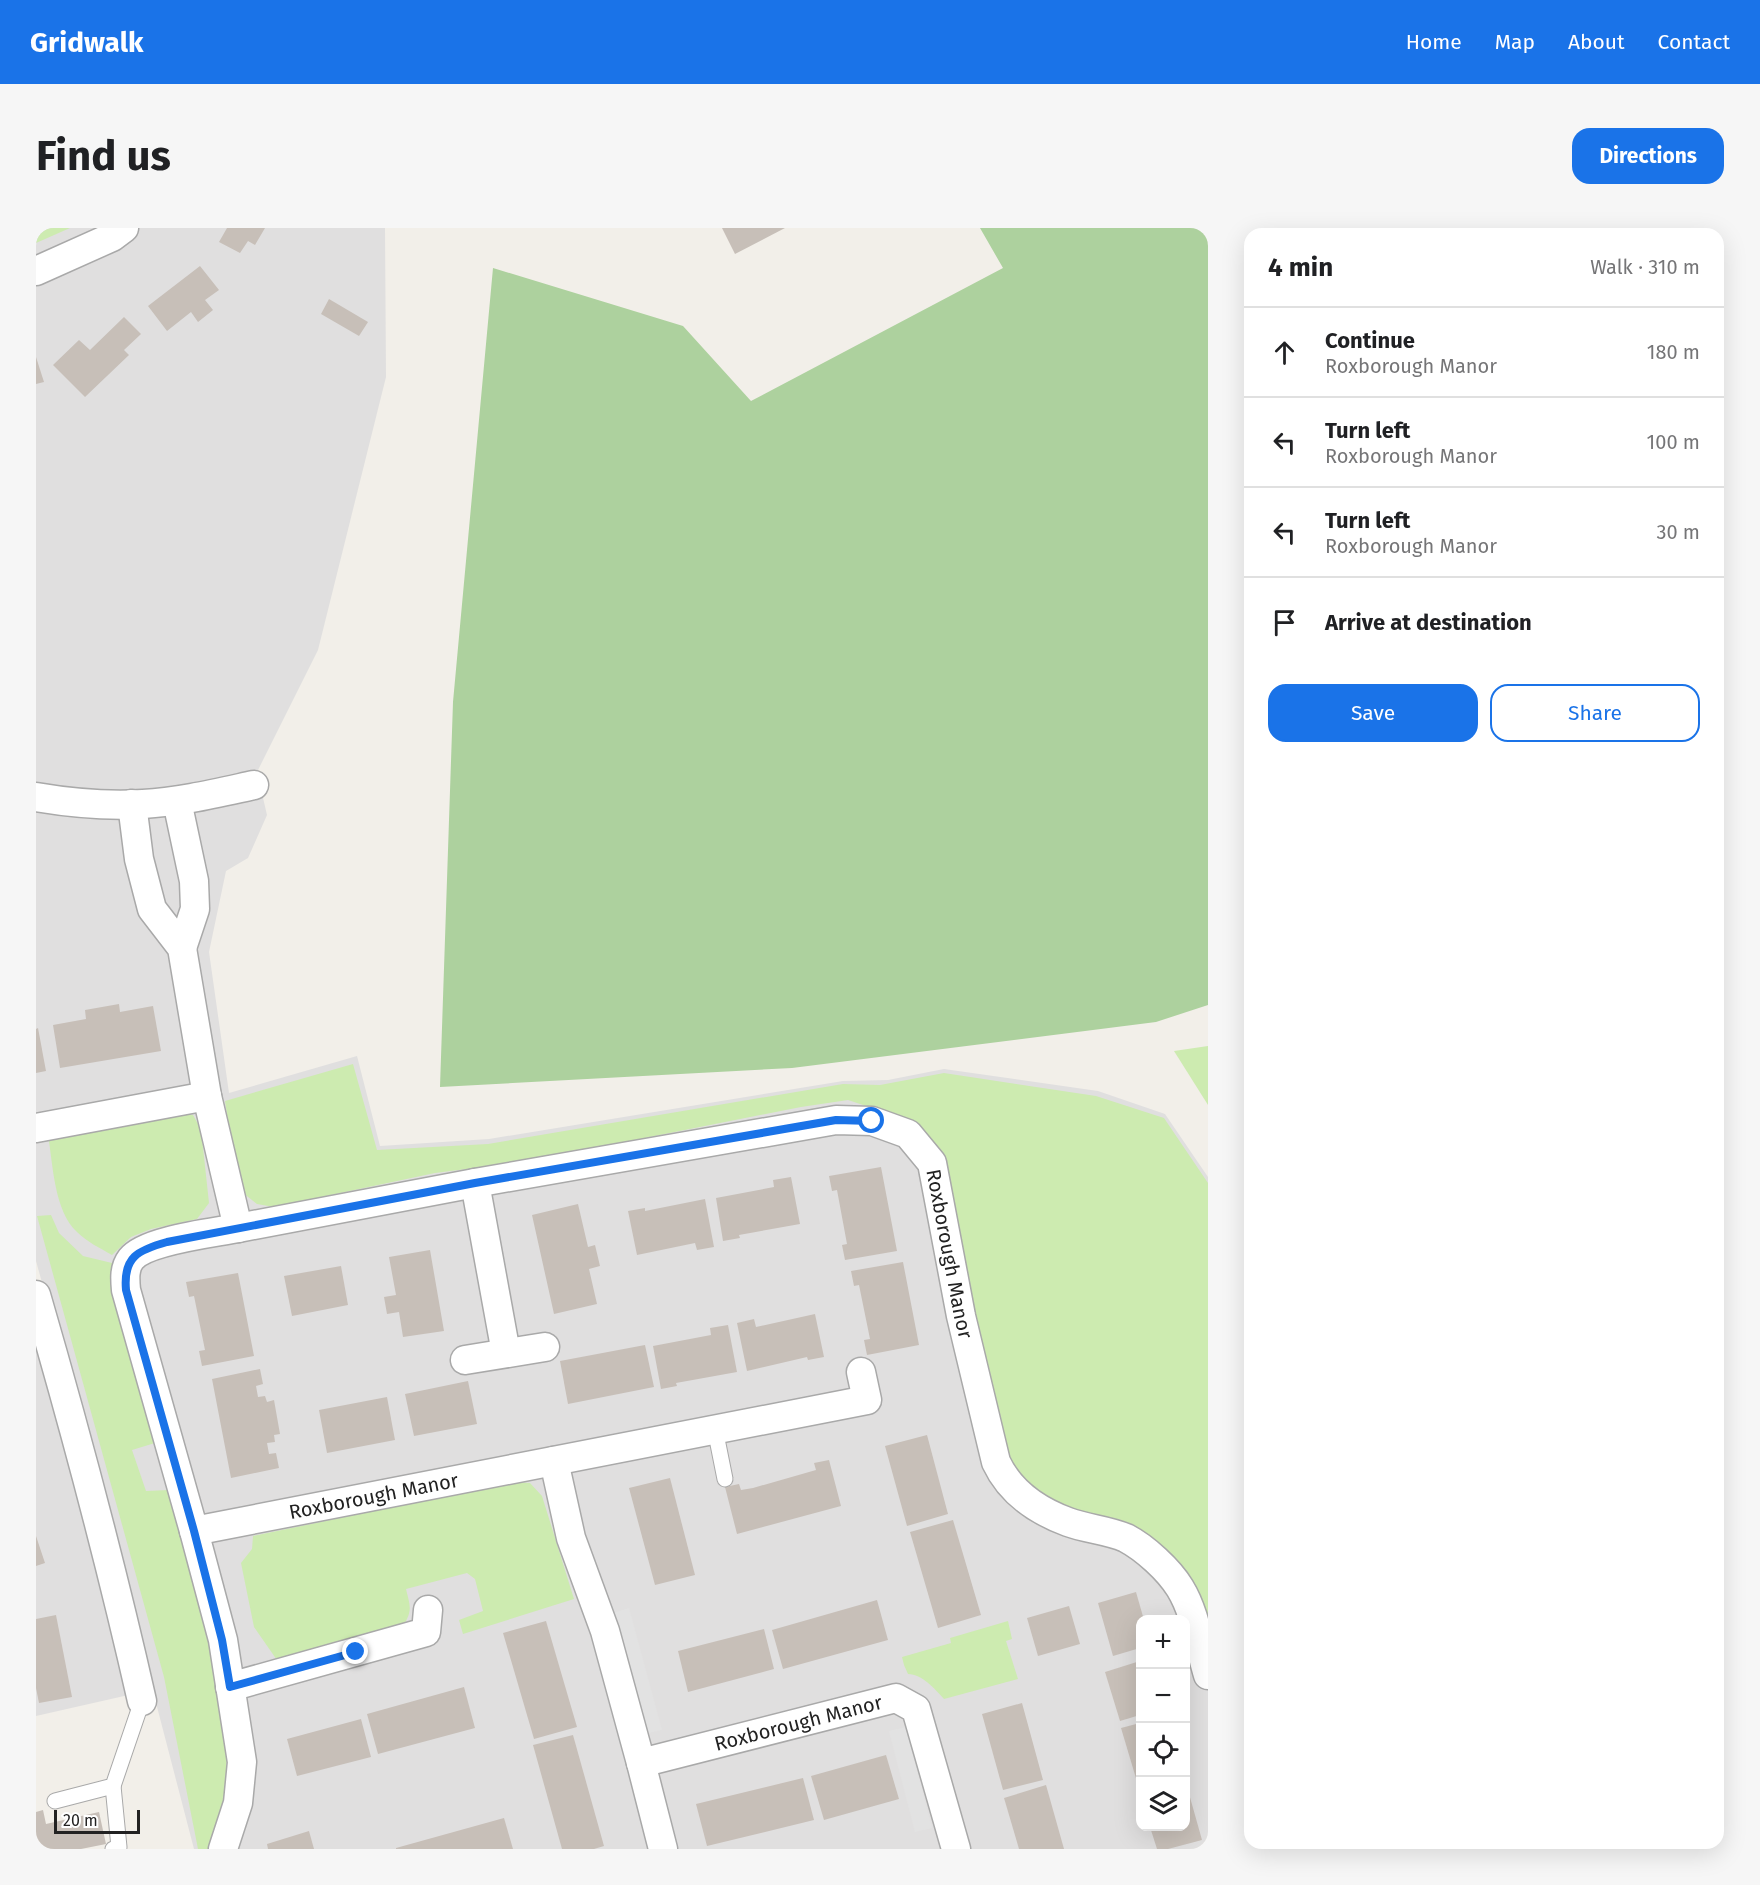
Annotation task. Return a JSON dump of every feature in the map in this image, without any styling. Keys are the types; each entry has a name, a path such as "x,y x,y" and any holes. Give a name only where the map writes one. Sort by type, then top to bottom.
{"street":[{"path":"36,271 112,237 124,228"},
{"path":"36,797 67,802 132,804 177,801 254,785"},
{"path":"177,801 194,881 195,909 182,948"},
{"path":"132,804 139,859 152,909 182,948 207,1096 238,1228"},
{"path":"36,1128 207,1096"},
{"name":"Roxborough Manor","path":"224,1849 238,1803 242,1762 222,1640 194,1531 126,1290 124,1274 131,1259 144,1248 475,1183 836,1120 872,1121 908,1134 932,1163 968,1345 996,1462 1003,1476 1031,1504 1068,1522 1125,1538 1148,1552 1179,1586 1192,1612 1208,1675"},
{"path":"475,1183 506,1353"},
{"path":"36,1295 116,1588 142,1701"},
{"path":"465,1360 545,1347"},
{"name":"Roxborough Manor","path":"194,1531 867,1400 861,1372"},
{"path":"554,1461 572,1538 623,1676 641,1762 663,1849"},
{"path":"230,1687 426,1632 428,1610"},
{"name":"Roxborough Manor","path":"641,1762 896,1698 916,1709 956,1849"}],"lane":[{"path":"715,1429 725,1479"},
{"path":"113,1849 119,1847 113,1786 142,1701"},
{"path":"55,1801 113,1786"}],"shaded area":[{"path":"36,228 385,228 386,377 318,650 257,772 267,815 248,858 226,871 209,952 229,1093 357,1056 380,1146 489,1139 843,1081 888,1080 944,1069 1098,1091 1165,1114 1208,1177 1208,1849 194,1849 111,1530 36,1261"},
{"path":"36,1345 133,1694 36,1716"},
{"path":"629,1608 662,1730 644,1734 610,1614"},
{"path":"906,1727 932,1828 915,1832 889,1731"}],"green space":[{"path":"36,228 70,228 36,243"},
{"path":"980,228 1208,228 1208,1005 1156,1022 792,1068 440,1087 453,702 493,268 683,326 751,401 1003,268"},
{"path":"1208,1046 1208,1105 1174,1051"},
{"path":"353,1064 377,1150 488,1144 843,1084 880,1085 944,1073 1096,1096 1164,1118 1208,1183 1208,1615 1179,1563 1154,1541 1121,1520 1067,1509 1031,1488 1010,1461 990,1392 942,1164 884,1112 848,1100 801,1107 529,1161 435,1173 274,1207 257,1204 238,1189 225,1101"},
{"path":"181,1113 193,1115 201,1129 209,1203 197,1219 151,1229 131,1237 112,1255 85,1239 69,1223 63,1212 53,1173 48,1135"},
{"path":"51,1215 59,1233 83,1256 112,1263 112,1289 155,1443 132,1450 146,1491 169,1490 211,1651 227,1758 223,1807 210,1849 198,1849 164,1677 37,1216"},
{"path":"514,1482 530,1483 542,1496 574,1599 463,1634 459,1620 483,1611 475,1579 467,1573 406,1589 410,1608 403,1626 279,1663 254,1627 241,1563 252,1549 253,1536"},
{"path":"1008,1621 1012,1639 1006,1641 1018,1679 944,1699 923,1679 908,1674 902,1657 951,1643 950,1638"}],"building":[{"path":"227,228 265,228 255,245 248,241 240,253 219,242"},
{"path":"722,228 785,228 735,254"},
{"path":"200,266 219,290 205,300 213,310 198,322 191,312 167,331 148,306"},
{"path":"329,299 368,322 359,336 321,314"},
{"path":"124,317 141,334 124,350 129,355 85,397 53,365 79,340 90,350"},
{"path":"36,357 44,382 36,384"},
{"path":"119,1004 120,1012 153,1006 161,1051 60,1068 53,1025 86,1019 85,1010"},
{"path":"38,1028 46,1071 36,1073 36,1029"},
{"path":"881,1167 897,1251 845,1260 842,1245 847,1244 837,1190 832,1191 829,1176"},
{"path":"791,1177 800,1224 739,1235 740,1238 723,1241 716,1198 774,1187 773,1180"},
{"path":"705,1199 714,1247 697,1250 695,1243 637,1255 628,1211 645,1208 645,1211"},
{"path":"578,1204 588,1247 595,1245 600,1266 589,1269 597,1304 554,1314 532,1215"},
{"path":"430,1250 444,1331 403,1337 399,1312 387,1314 384,1297 396,1295 389,1257"},
{"path":"903,1262 919,1345 867,1355 864,1340 870,1339 859,1285 854,1286 851,1271"},
{"path":"341,1266 348,1305 292,1316 284,1276"},
{"path":"238,1273 254,1356 202,1366 199,1351 205,1350 194,1296 189,1297 186,1282"},
{"path":"815,1314 824,1357 808,1360 807,1357 747,1371 737,1323 754,1319 756,1327"},
{"path":"728,1325 737,1372 676,1383 677,1386 661,1389 653,1346 711,1335 710,1328"},
{"path":"645,1345 654,1387 568,1404 560,1361"},
{"path":"260,1369 263,1384 256,1386 258,1397 265,1396 267,1402 274,1400 280,1434 274,1435 275,1442 267,1443 269,1454 276,1453 279,1468 231,1478 212,1379"},
{"path":"468,1381 477,1424 414,1436 405,1394"},
{"path":"387,1397 395,1440 327,1453 319,1410"},
{"path":"927,1435 948,1514 907,1526 885,1446"},
{"path":"829,1460 841,1506 737,1534 725,1487 739,1484 741,1490 753,1488 816,1470 814,1463"},
{"path":"670,1478 695,1575 655,1585 629,1488"},
{"path":"953,1520 981,1615 938,1628 910,1532"},
{"path":"36,1536 45,1563 36,1566"},
{"path":"1136,1592 1143,1615 1136,1615 1136,1649 1113,1656 1098,1603"},
{"path":"877,1600 888,1640 783,1669 772,1630"},
{"path":"1069,1606 1080,1644 1038,1656 1027,1618"},
{"path":"56,1615 72,1697 39,1703 36,1688 36,1619"},
{"path":"546,1621 577,1727 534,1739 503,1633"},
{"path":"764,1629 774,1669 688,1692 678,1651"},
{"path":"1136,1662 1136,1716 1120,1721 1105,1672"},
{"path":"464,1687 475,1728 378,1754 367,1714"},
{"path":"1022,1703 1043,1780 1003,1790 982,1714"},
{"path":"361,1719 371,1757 297,1776 287,1739"},
{"path":"1136,1724 1136,1778 1121,1728"},
{"path":"573,1735 604,1846 594,1849 562,1849 533,1745"},
{"path":"886,1755 899,1799 824,1820 811,1776"},
{"path":"803,1778 814,1820 707,1846 696,1804"},
{"path":"1046,1785 1064,1849 1019,1849 1004,1798"},
{"path":"1190,1797 1202,1840 1168,1849 1157,1849 1151,1831 1190,1831"},
{"path":"43,1810 46,1824 99,1812 106,1844 81,1849 36,1849 36,1812"},
{"path":"504,1818 513,1849 396,1849 396,1848"},
{"path":"309,1831 314,1849 268,1849 267,1844"}],"route":[{"path":"356,1652 230,1687 222,1640 194,1531 126,1290 124,1274 131,1259 144,1248 167,1242 475,1183 836,1120 872,1121"}]}
